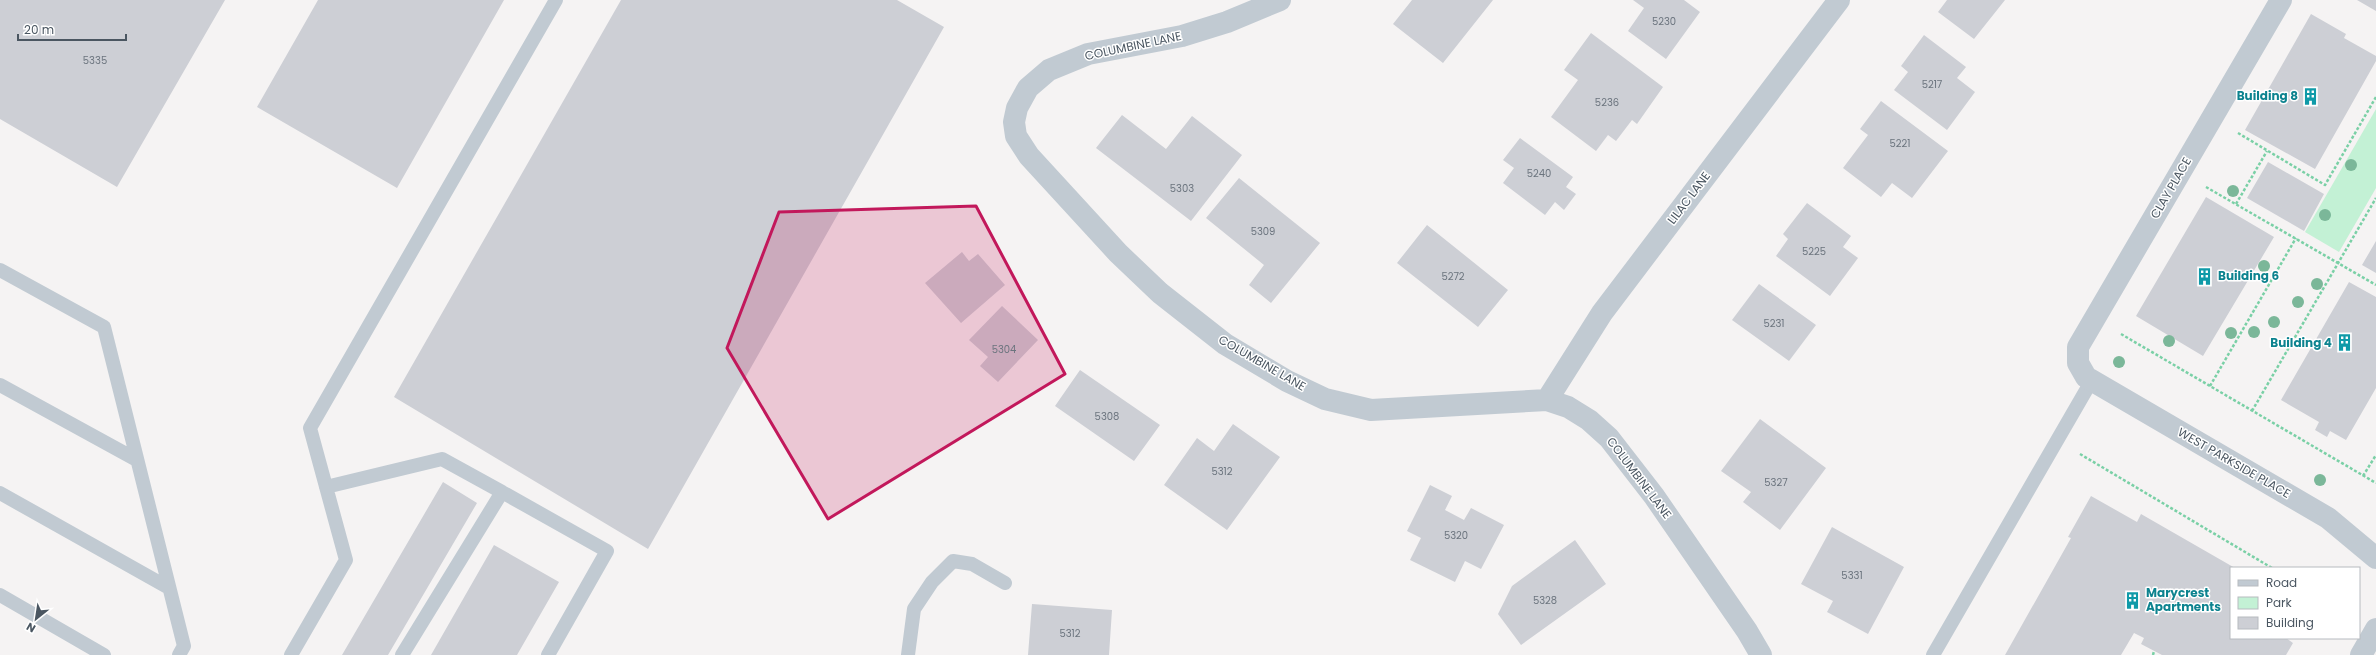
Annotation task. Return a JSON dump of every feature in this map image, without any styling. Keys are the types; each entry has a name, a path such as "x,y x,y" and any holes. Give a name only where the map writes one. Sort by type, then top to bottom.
{"street":[{"name":"COLUMBINE LANE","path":"1280,0 1220,25 1182,36 1088,54 1050,70 1028,88 1017,108 1014,122 1016,136 1034,162 1118,253 1160,293 1225,344 1287,381 1325,399 1371,410 1547,400 1568,407 1582,416 1609,438 1658,502 1747,631 1761,655"},
{"name":"LILAC LANE","path":"1547,400 1602,313 1839,0"},
{"name":"CLAY PLACE","path":"2089,378 2078,363 2078,347 2281,0"},
{"name":"WEST PARKSIDE PLACE","path":"2089,378 2328,518 2376,558"},
{"path":"2362,655 2376,629"}],"lane":[{"path":"292,655 346,560 310,428 556,0"},
{"path":"0,270 104,327 184,646 179,655"},
{"path":"1933,655 2056,440 2089,378"},
{"path":"0,385 137,460"},
{"path":"326,487 442,459 607,551 548,655"},
{"path":"402,655 502,492"},
{"path":"0,493 169,588"},
{"path":"908,655 914,610 932,582 953,561 972,564 1005,583"},
{"path":"0,595 104,655"}],"path":[{"path":"2231,130 2325,185 2376,97"},
{"path":"2236,204 2267,151"},
{"path":"2201,184 2376,285"},
{"path":"2252,411 2376,198"},
{"path":"2210,386 2296,238"},
{"path":"2117,332 2376,483"},
{"path":"2056,440 2270,567"},
{"path":"2363,476 2376,455"},
{"path":"2153,655 2154,651"}],"highlighted area":[{"path":"976,206 1065,374 828,519 727,348 779,212"}],"green space":[{"path":"2376,109 2376,188 2339,252 2305,232"}],"building":[{"path":"0,0 225,0 117,187 0,119"},
{"path":"318,0 504,0 397,188 257,107"},
{"path":"621,0 897,0 944,27 648,549 394,397"},
{"path":"1412,0 1493,0 1443,63 1393,24"},
{"path":"1633,0 1684,0 1700,12 1666,59 1628,31 1644,8"},
{"path":"1947,0 2005,0 1974,39 1938,12"},
{"path":"2357,0 2376,0 2376,11"},
{"name":"Building 8","path":"2311,14 2346,34 2344,38 2376,56 2376,61 2315,169 2245,130"},
{"path":"1591,33 1663,87 1637,124 1632,120 1616,141 1608,135 1596,151 1551,117 1578,80 1564,70"},
{"path":"1924,35 1966,67 1957,78 1975,92 1947,130 1894,90 1908,72 1901,66"},
{"path":"1881,101 1948,151 1912,198 1892,183 1881,197 1843,168 1868,135 1860,129"},
{"path":"1122,115 1166,149 1192,116 1242,155 1191,221 1096,148"},
{"path":"1520,138 1573,177 1566,187 1576,194 1564,210 1555,202 1545,215 1503,183 1514,168 1503,160"},
{"path":"2268,162 2324,194 2304,231 2247,198"},
{"path":"1239,178 1320,243 1271,303 1249,285 1264,265 1206,218"},
{"name":"Building 6","path":"2206,197 2274,237 2203,356 2136,316"},
{"path":"1807,203 1851,236 1843,247 1858,258 1830,296 1776,256 1788,239 1783,234"},
{"path":"1427,225 1508,290 1478,327 1397,263"},
{"path":"2376,241 2376,273 2362,265"},
{"path":"962,252 969,261 978,254 1005,285 961,323 925,283"},
{"name":"Building 4","path":"2349,282 2376,297 2376,388 2346,440 2330,431 2327,437 2315,430 2319,422 2281,400"},
{"path":"1759,284 1816,325 1789,361 1732,320"},
{"path":"1002,306 1038,340 998,382 980,366 988,357 969,340"},
{"path":"1080,370 1160,425 1134,461 1055,406"},
{"path":"1760,419 1826,468 1780,530 1743,502 1751,492 1721,471"},
{"path":"1233,424 1280,457 1227,530 1164,485 1197,438 1214,451"},
{"path":"443,482 477,503 388,655 342,655"},
{"path":"1430,485 1452,496 1445,510 1464,520 1471,508 1504,525 1481,569 1465,561 1455,582 1410,560 1421,538 1407,531"},
{"name":"Marycrest Apartments","path":"2091,496 2137,522 2141,514 2233,567 2230,567 2230,639 2287,639 2293,643 2286,655 2162,655 2141,644 2144,638 2134,633 2121,655 2005,655 2071,538 2068,537"},
{"path":"1832,527 1904,567 1868,634 1827,612 1833,601 1801,584"},
{"path":"1575,540 1606,584 1521,645 1498,614 1512,586"},
{"path":"494,545 559,582 517,655 431,655"},
{"path":"1032,604 1112,610 1109,655 1028,655"}],"place":[{"name":"Building 8","path":"2311,96"},
{"name":"Building 6","path":"2205,276"},
{"name":"Building 4","path":"2345,343"},
{"name":"Marycrest Apartments","path":"2133,600"}]}
